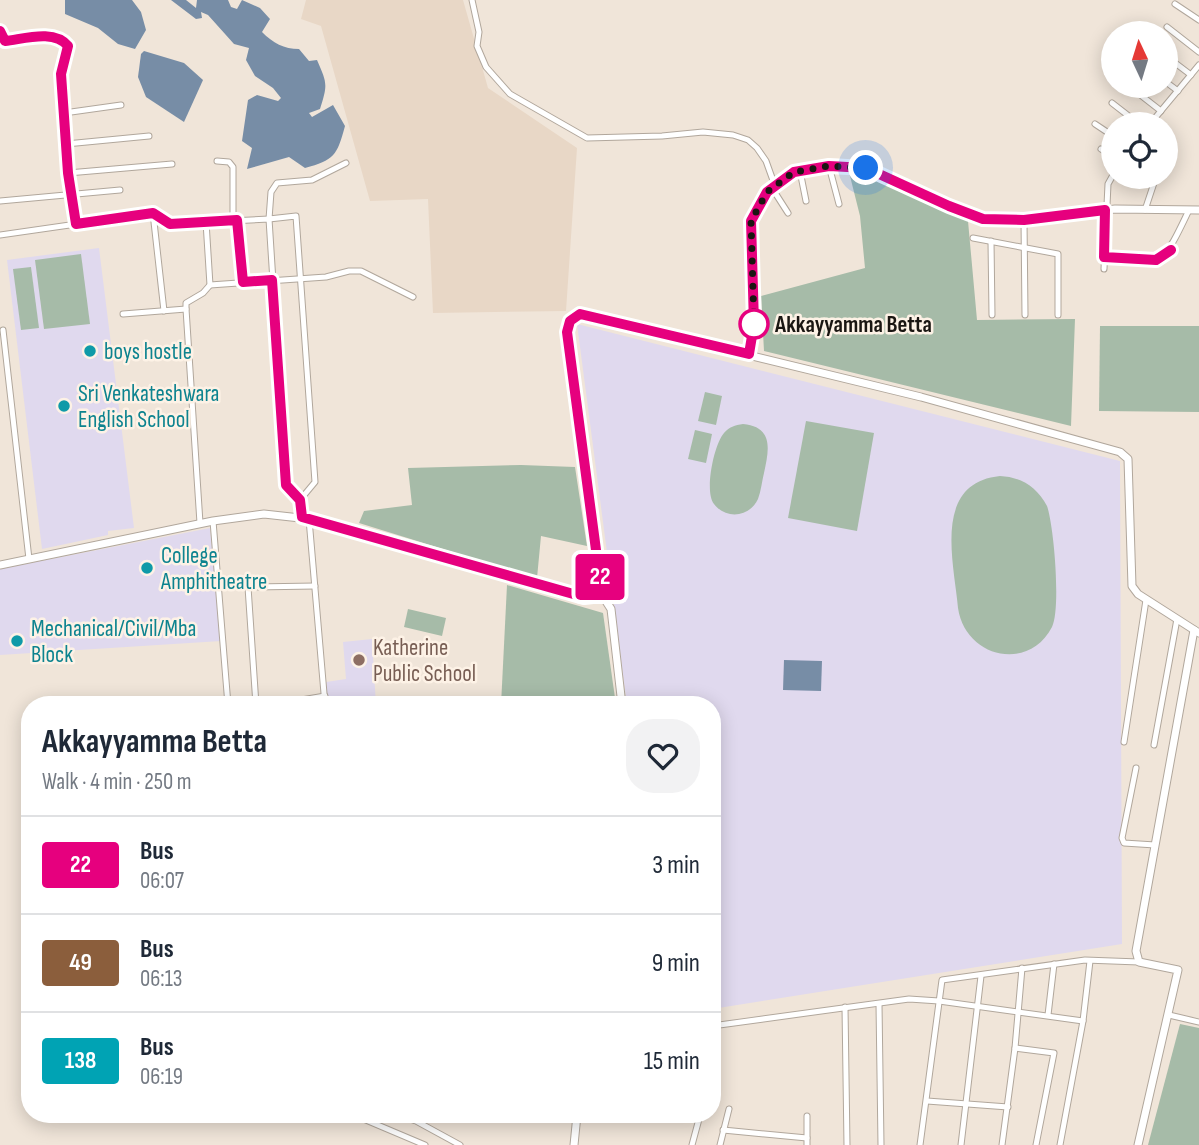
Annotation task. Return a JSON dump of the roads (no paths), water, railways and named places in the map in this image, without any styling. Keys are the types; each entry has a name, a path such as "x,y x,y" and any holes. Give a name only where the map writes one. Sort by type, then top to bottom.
{"main road":[{"path":"749,354 754,324 751,221 767,192 794,172 829,166 866,168 983,219 1024,220 1105,210 1199,210"},
{"path":"621,696 611,609 602,595 567,332 570,321 580,314 921,397 1120,452 1128,459 1132,586 1146,600 1197,631 1136,951 1139,962 1178,970 1138,1145"},
{"path":"0,565 200,523 264,514 305,518 584,597 602,595"},
{"path":"574,1145 576,1123"}],"street":[{"path":"472,0 479,32 477,46 481,56 486,67 510,94 587,138 703,132 748,139 766,161 773,187 788,213"},
{"path":"1175,4 1199,20"},
{"path":"0,31 5,41 53,36 63,40 68,46 61,74 65,144 76,224"},
{"path":"1178,36 1199,52"},
{"path":"1178,91 1199,65"},
{"path":"1178,66 1191,75"},
{"path":"1144,98 1161,111 1172,98"},
{"path":"1112,103 1124,112"},
{"path":"64,113 121,105"},
{"path":"1095,124 1101,128"},
{"path":"65,144 149,136"},
{"path":"217,160 229,162 233,167 235,221 243,282"},
{"path":"325,696 315,586 305,518 300,500 286,485 269,219 271,192 277,183 312,180 346,163"},
{"path":"68,173 172,164"},
{"path":"829,166 839,204"},
{"path":"800,171 806,201"},
{"path":"1104,270 1107,189"},
{"path":"1145,209 1152,189"},
{"path":"0,201 121,190"},
{"path":"1104,257 1156,260 1171,250 1189,210"},
{"path":"153,213 164,311"},
{"path":"0,235 153,213 170,224 296,216 314,482 300,500"},
{"path":"1024,220 1025,315"},
{"path":"206,222 210,285"},
{"path":"973,238 1058,254 1058,315"},
{"path":"991,241 992,315"},
{"path":"200,523 186,303 210,285 361,271 414,297"},
{"path":"123,314 186,309"},
{"path":"3,330 29,559"},
{"path":"213,521 227,696"},
{"path":"255,696 248,587 315,586"},
{"path":"1124,742 1146,600"},
{"path":"1154,745 1177,619"},
{"path":"1136,768 1122,838 1124,843 1155,845"},
{"path":"920,1145 942,980 1054,964 1105,960 1139,962"},
{"path":"1060,1145 1083,1021 1090,961"},
{"path":"1048,1015 1054,964"},
{"path":"1002,1145 1022,968"},
{"path":"961,1145 981,976"},
{"path":"721,1025 909,999 1083,1021"},
{"path":"879,1004 881,1145"},
{"path":"845,1007 847,1145"},
{"path":"1169,1015 1199,1022"},
{"path":"1015,1048 1054,1054 1036,1145"},
{"path":"927,1101 1008,1107"},
{"path":"720,1145 729,1108"},
{"path":"723,1130 807,1142 807,1116"},
{"path":"374,1123 425,1145"},
{"path":"407,1136 415,1123"},
{"path":"420,1123 460,1145"},
{"path":"692,1145 698,1123"}],"water":[{"path":"65,0 132,0 141,12 146,30 135,49 118,44 98,28 65,14"},
{"path":"171,0 186,0 196,8 197,0 228,0 231,7 237,9 242,0 260,8 270,19 262,32 270,39 284,47 299,49 309,61 317,60 325,89 320,109 309,113 312,117 333,105 345,126 333,155 305,168 289,157 247,169 252,148 242,141 248,100 257,95 278,101 281,98 273,88 255,76 246,60 249,48 234,44 208,15 201,12 202,18 196,19"},
{"path":"144,51 184,63 203,80 184,122 146,97 138,77 141,54"},
{"path":"784,660 822,661 821,691 783,690"}],"place":[{"name":"Akkayyamma Betta","path":"754,324"},
{"name":"boys hostle","path":"90,351"},
{"name":"Sri Venkateshwara English School","path":"64,406"},
{"name":"College Amphitheatre","path":"147,568"},
{"name":"Mechanical/Civil/Mba Block","path":"17,641"},
{"name":"Katherine Public School","path":"359,660"}]}
